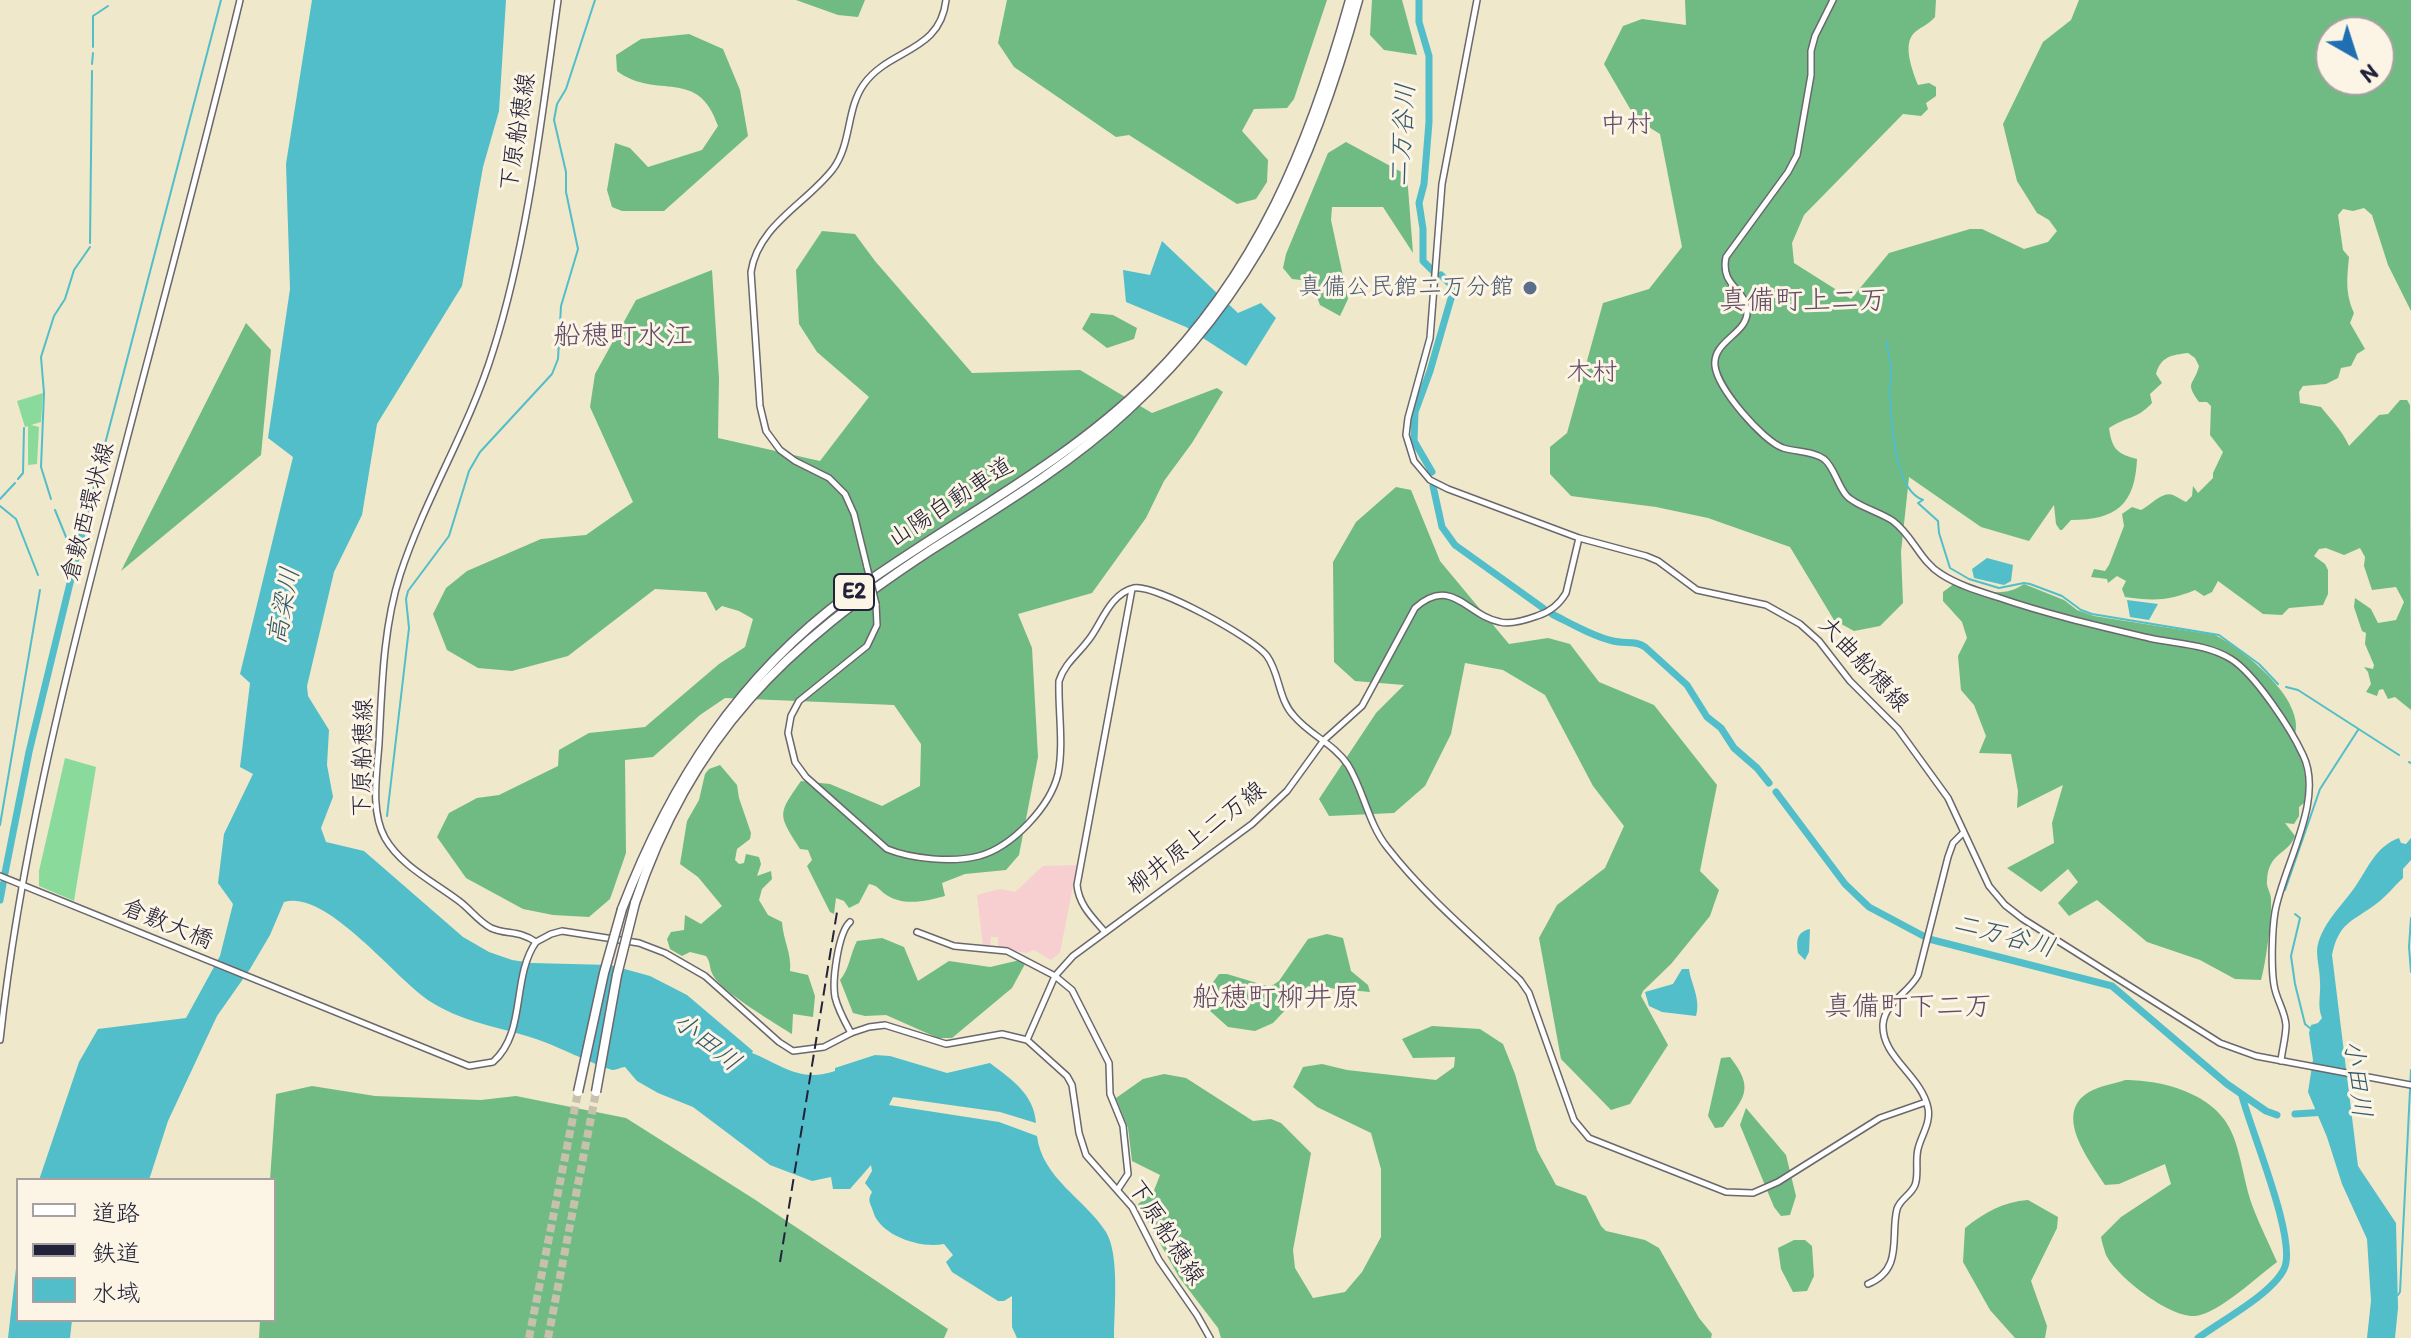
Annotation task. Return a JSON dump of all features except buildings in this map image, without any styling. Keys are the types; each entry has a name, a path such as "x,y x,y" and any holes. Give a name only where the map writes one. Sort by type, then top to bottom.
{"highway":[{"name":"山陽自動車道","path":"1235,283 1295,164 1319,101 1350,0"},
{"name":"山陽自動車道","path":"596,1092 617,975 635,903 659,840 688,783 728,724 773,671 820,628 1035,483 1096,438 1126,412 1176,357 1235,283 1279,217 1297,181 1327,104 1358,0"},
{"name":"山陽自動車道","path":"578,1092 604,973 622,909 651,837 682,779 722,719 768,666 848,597 1028,478 1091,432 1176,357"}],"street":[{"name":"倉敷西環状線","path":"0,1040 24,887 68,666 209,132 240,0"},
{"name":"下原船穂線","path":"534,945 523,933 489,927 457,899 418,872 386,839 376,806 383,684 394,597 414,535 467,420 493,352 521,232 558,0"},
{"path":"946,0 940,21 928,39 880,67 865,82 854,104 838,160 825,177 768,232 752,264 760,406 766,431 780,450 829,478 845,494 854,514 876,604 877,625 867,646 799,701 791,716 788,739 799,770 880,844 896,852 957,859 991,851 1035,819 1052,793 1060,758 1059,690 1062,671 1087,644 1115,599 1132,588 1147,588 1251,641 1271,663 1286,707 1300,723 1342,757 1355,777 1377,833 1385,844 1414,881 1520,980 1529,993 1574,1120 1583,1133 1597,1143 1726,1192 1753,1193 1778,1182 1880,1118 1926,1102"},
{"name":"大曲船穂線","path":"1477,0 1442,184 1430,338 1408,418 1408,445 1414,461 1430,480 1579,538 1646,556 1667,567 1697,590 1766,605 1800,624 1898,729 1948,798 1989,886 2005,905 2023,919 2220,1043 2244,1053 2283,1062 2411,1085"},
{"path":"1833,0 1811,51 1804,128 1792,166 1726,257 1724,268 1727,279 1747,308 1746,318 1717,354 1715,366 1720,380 1768,441 1826,460 1848,498 1892,520 1909,535 1931,567 1942,575 1982,592 2063,617 2212,651 2230,659 2253,681 2304,756 2311,782 2274,917 2273,982 2286,1025 2283,1062"},
{"name":"柳井原上二万線","path":"1027,1040 1055,976 1073,956 1266,813 1287,791 1324,740 1362,706 1406,622 1423,601 1435,596 1454,597 1496,622 1504,623 1546,613 1561,602 1566,593 1579,538"},
{"path":"1105,932 1083,906 1077,885 1132,588"},
{"path":"1868,1284 1881,1276 1892,1258 1896,1246 1897,1208 1917,1182 1917,1150 1928,1115 1926,1102 1908,1071 1891,1053 1883,1026 1888,1010 1914,982 1953,843 1963,833"},
{"name":"倉敷大橋","path":"0,876 469,1066 493,1062 503,1051 512,1029 525,968 534,945"},
{"path":"850,922 842,934 835,997 851,1033"},
{"path":"534,945 562,931 653,947 705,976 793,1051 824,1047 851,1033 885,1025 946,1044 1002,1034 1027,1040"},
{"path":"917,932 954,946 1007,951 1055,976 1072,990 1109,1063 1110,1094 1123,1126 1128,1174 1118,1189"},
{"name":"下原船穂線","path":"1027,1040 1067,1076 1075,1097 1081,1146 1139,1218 1159,1260 1210,1338"}],"shaded area":[{"path":"1077,865 1060,953 1051,960 1034,950 1026,953 998,947 998,937 991,937 990,946 983,946 977,895 1000,889 1015,892 1043,866"}],"green space":[{"path":"796,0 865,0 858,17 838,15"},
{"path":"1007,0 1327,0 1294,99 1287,108 1254,109 1242,131 1268,160 1267,182 1256,199 1237,204 1129,135 1116,137 1014,67 998,43"},
{"path":"1372,0 1402,0 1417,55 1384,50 1370,35"},
{"path":"1685,0 1936,0 1935,17 1914,33 1909,51 1918,85 1929,83 1936,87 1936,96 1926,103 1928,109 1921,116 1903,114 1804,215 1792,243 1794,263 1851,299 1889,253 1970,229 1982,229 2024,249 2048,242 2057,231 2049,220 2037,213 2017,181 2003,124 2043,42 2071,20 2079,0 2411,0 2411,311 2388,265 2372,215 2364,208 2353,211 2343,209 2338,215 2343,250 2349,257 2348,292 2354,313 2350,323 2365,349 2357,354 2351,366 2341,368 2338,378 2326,384 2303,386 2299,392 2300,403 2321,407 2349,446 2379,415 2388,414 2400,400 2407,400 2410,405 2411,710 2395,697 2388,699 2383,689 2377,696 2366,692 2371,684 2364,667 2373,669 2374,665 2365,644 2366,633 2362,631 2354,607 2355,598 2371,609 2378,623 2396,620 2404,602 2396,587 2372,590 2360,548 2344,555 2326,548 2319,549 2314,556 2328,570 2328,594 2323,605 2289,608 2282,615 2263,614 2218,581 2212,592 2204,596 2195,590 2153,599 2125,597 2122,589 2126,581 2117,576 2108,583 2107,579 2091,577 2094,569 2105,571 2109,565 2124,526 2122,514 2132,507 2141,510 2169,494 2186,502 2192,496 2193,486 2198,493 2213,478 2223,452 2210,435 2211,406 2207,402 2199,402 2192,390 2199,366 2188,353 2172,356 2161,363 2156,374 2162,383 2150,394 2152,403 2109,428 2117,450 2137,459 2127,499 2111,513 2071,520 2060,530 2056,524 2054,505 2029,541 1981,527 1909,477 1901,552 1903,603 1880,626 1854,631 1834,620 1790,547 1708,518 1656,507 1571,496 1550,474 1550,447 1567,433 1603,303 1649,289 1682,247 1660,134 1636,119 1604,64 1623,26 1642,19 1686,25"},
{"path":"689,34 723,49 740,90 748,136 664,211 622,211 612,207 607,190 615,143 630,148 648,167 702,150 718,126 710,108 688,90 632,80 617,71 616,55 641,39"},
{"path":"1346,142 1407,175 1413,253 1383,207 1332,207 1331,220 1348,299 1340,316 1320,305 1311,281 1292,279 1283,268 1328,153"},
{"path":"822,231 855,234 972,373 1080,370 1152,413 1217,388 1223,392 1164,481 1146,518 1092,593 1018,614 1032,648 1038,757 1019,855 1006,870 965,874 942,883 945,896 923,901 907,902 892,898 869,884 859,903 849,908 844,901 836,898 834,914 830,912 807,866 812,860 808,850 800,849 784,821 784,808 801,781 830,784 882,806 920,786 921,744 894,705 725,698 700,715 653,757 625,760 626,853 610,899 589,917 523,909 466,878 437,837 449,813 477,798 499,795 558,766 559,750 589,733 645,727 719,664 745,647 753,619 722,606 716,611 706,592 655,589 568,656 512,671 478,668 447,650 433,614 446,588 467,571 541,539 586,535 633,502 590,407 595,374 636,300 712,270 719,378 718,438 820,461 869,397 817,352 799,324 796,270"},
{"path":"1091,313 1113,315 1137,328 1134,339 1107,348 1082,329"},
{"path":"246,323 271,350 261,455 121,571"},
{"path":"43,393 41,422 31,425 39,427 37,464 28,465 28,426 25,427 17,401"},
{"path":"1396,487 1411,490 1440,561 1509,644 1548,638 1570,644 1599,682 1654,705 1717,785 1700,871 1719,890 1710,916 1671,964 1643,991 1641,996 1668,1045 1630,1104 1611,1110 1561,1059 1539,938 1557,905 1605,868 1624,826 1593,786 1545,695 1503,670 1465,663 1451,734 1425,786 1394,813 1329,816 1319,799 1376,713 1404,685 1355,681 1334,662 1333,562 1356,522"},
{"path":"1955,583 1999,592 2024,584 2094,616 2215,635 2257,665 2285,696 2293,712 2296,727 2292,742 2303,764 2305,795 2294,824 2285,823 2295,836 2274,859 2268,872 2271,917 2261,980 2235,979 2200,960 2147,942 2097,900 2069,916 2058,903 2078,882 2068,869 2041,892 2007,868 2054,843 2052,823 2063,785 2017,808 2018,791 2011,754 1979,753 1986,736 1974,705 1961,690 1958,656 1967,638 1962,622 1943,601 1943,592"},
{"path":"65,758 96,767 74,901 39,886 39,871"},
{"path":"720,765 737,785 751,833 750,839 737,849 735,860 739,864 744,863 746,854 759,857 761,864 757,876 771,871 772,879 762,889 759,900 768,915 782,922 790,971 808,975 815,996 813,1017 793,1014 792,1034 748,1006 716,980 706,956 690,952 682,956 670,949 667,939 671,932 684,930 685,915 701,924 722,906 698,877 680,864 687,821 699,800 705,774"},
{"path":"1327,934 1343,938 1351,971 1368,985 1370,992 1308,986 1273,1023 1255,1031 1228,1027 1209,1010 1205,993 1219,974 1270,987 1279,981 1308,939"},
{"path":"882,938 904,947 918,981 949,961 990,967 1020,960 1025,964 1012,988 952,1038 938,1038 886,1015 853,1013 840,980 857,941"},
{"path":"1432,1026 1480,1029 1503,1044 1537,1150 1556,1185 1586,1196 1606,1231 1645,1240 1659,1248 1699,1318 1712,1334 1711,1338 1221,1338 1218,1328 1179,1277 1138,1204 1153,1193 1160,1175 1132,1161 1128,1128 1116,1098 1143,1079 1164,1074 1186,1078 1253,1121 1271,1119 1281,1123 1311,1153 1293,1250 1295,1268 1313,1298 1345,1292 1362,1272 1381,1237 1381,1169 1371,1133 1317,1107 1293,1087 1303,1067 1322,1064 1347,1070 1436,1080 1454,1067 1455,1057 1413,1058 1402,1039"},
{"path":"1730,1057 1743,1078 1744,1094 1723,1127 1715,1128 1708,1116 1721,1058"},
{"path":"2125,1080 2173,1087 2204,1101 2217,1111 2234,1138 2250,1199 2277,1262 2226,1302 2204,1314 2184,1315 2159,1303 2132,1284 2106,1255 2101,1237 2121,1217 2171,1184 2165,1164 2119,1184 2105,1185 2078,1138 2074,1112 2078,1101 2093,1090"},
{"path":"312,1086 375,1096 481,1100 516,1096 626,1118 754,1199 948,1329 944,1338 259,1338 260,1322 276,1322 276,1178 270,1178 276,1094"},
{"path":"1746,1108 1786,1155 1796,1196 1790,1215 1781,1216 1774,1207 1740,1125"},
{"path":"2028,1200 2058,1217 2057,1228 2031,1281 2047,1326 2045,1338 2015,1338 1990,1310 1963,1262 1965,1228 1995,1209"},
{"path":"1794,1240 1805,1240 1812,1246 1814,1276 1807,1291 1793,1292 1781,1269 1778,1248"}],"water":[{"path":"312,0 506,0 499,111 483,167 462,286 377,424 362,515 334,572 307,686 308,696 329,730 327,765 333,797 321,828 326,842 364,851 463,937 489,952 532,963 610,965 650,976 687,995 752,1053 801,1074 835,1071 835,1068 875,1055 890,1056 947,1073 990,1063 1026,1096 1036,1123 1000,1112 893,1097 889,1105 999,1122 1037,1136 1041,1151 1055,1176 1097,1220 1110,1242 1115,1283 1114,1338 1017,1338 1012,1327 1012,1296 998,1301 952,1272 946,1262 953,1255 944,1244 913,1242 892,1233 877,1220 870,1202 872,1192 865,1183 872,1171 871,1165 850,1189 833,1189 831,1177 812,1181 770,1165 693,1107 637,1081 625,1067 609,1069 537,1039 475,1022 445,1010 416,991 340,922 320,909 301,902 284,902 270,935 217,1016 168,1121 150,1178 40,1178 79,1062 98,1029 186,1018 220,956 233,904 218,883 224,834 253,774 240,767 250,683 240,674 293,457 268,438 290,289 286,164"},
{"path":"1162,241 1238,313 1261,303 1276,318 1246,366 1186,327 1126,302 1123,270 1150,275"},
{"path":"1987,558 2013,565 2011,581 2004,585 1974,578 1972,569"},
{"path":"2127,600 2158,604 2149,620 2130,617"},
{"path":"2399,838 2401,843 2406,844 2411,838 2411,860 2403,869 2403,878 2380,901 2343,929 2332,955 2358,1166 2396,1223 2398,1308 2395,1338 2367,1338 2371,1301 2367,1239 2342,1184 2308,1092 2313,1060 2309,1033 2311,1025 2322,1018 2317,951 2322,933 2378,852"},
{"path":"1810,929 1809,952 1805,960 1798,953 1797,940 1802,932"},
{"path":"1682,969 1689,969 1697,998 1696,1016 1662,1012 1649,1006 1645,992 1673,984"},
{"path":"16,1268 16,1322 72,1322 70,1338 8,1338"}],"waterway":[{"path":"88,509 221,0"},
{"path":"387,816 409,628 408,591 449,536 469,471 480,452 552,374 558,359 561,306 578,249 554,120 595,0"},
{"name":"二万谷川","path":"1419,0 1419,22 1429,56 1429,122 1424,184 1419,203 1423,261 1432,270"},
{"path":"93,47 93,16 108,6"},
{"path":"92,64 93,53"},
{"path":"90,243 92,71"},
{"path":"51,499 41,467 44,393 41,357 74,270 90,247"},
{"name":"二万谷川","path":"1432,472 1414,441 1415,412 1454,288 1441,275"},
{"path":"1887,342 1891,367 1892,424 1900,470 1913,494 1923,500 1918,503 1938,521 1950,568 1969,579 1999,588 2030,584 2062,596 2092,614 2219,635 2259,664 2278,684"},
{"path":"18,479 23,473 24,428"},
{"path":"0,499 15,483"},
{"name":"二万谷川","path":"1433,486 1442,527 1455,545 1543,608"},
{"path":"0,506 16,519 38,575"},
{"path":"5,873 29,752 88,509"},
{"path":"55,510 75,559"},
{"path":"0,825 40,590"},
{"name":"二万谷川","path":"1552,614 1597,636 1645,647 1687,685 1707,717 1721,728 1734,748 1769,783"},
{"path":"2286,687 2298,690 2399,755"},
{"path":"2285,890 2320,789 2358,730"},
{"name":"二万谷川","path":"1776,792 1845,884 1869,907 1929,939 2112,986 2227,1084 2277,1115"},
{"path":"0,900 3,884"},
{"path":"2295,914 2300,918 2291,956 2305,1024 2311,1029"},
{"path":"2411,918 2411,972"},
{"path":"2398,1295 2411,1070"},
{"name":"二万谷川","path":"2198,1338 2269,1288 2284,1269 2287,1255 2272,1185 2242,1096"},
{"name":"二万谷川","path":"2295,1114 2326,1112"}],"tunnel":[{"path":"529,1338 578,1092"},
{"path":"548,1338 596,1092"}],"railway":[{"path":"780,1262 837,912"}],"place":[{"name":"真備公民館二万分館","path":"1530,288"}],"district":[{"name":"中村","path":"1626,125"},
{"name":"真備町上二万","path":"1803,302"},
{"name":"船穂町水江","path":"623,337"},
{"name":"木村","path":"1592,373"},
{"name":"船穂町柳井原","path":"1276,999"},
{"name":"真備町下二万","path":"1908,1008"}],"water label":[{"name":"高梁川","path":"285,606"},
{"name":"小田川","path":"706,1043"},
{"name":"小田川","path":"2356,1079"}]}
